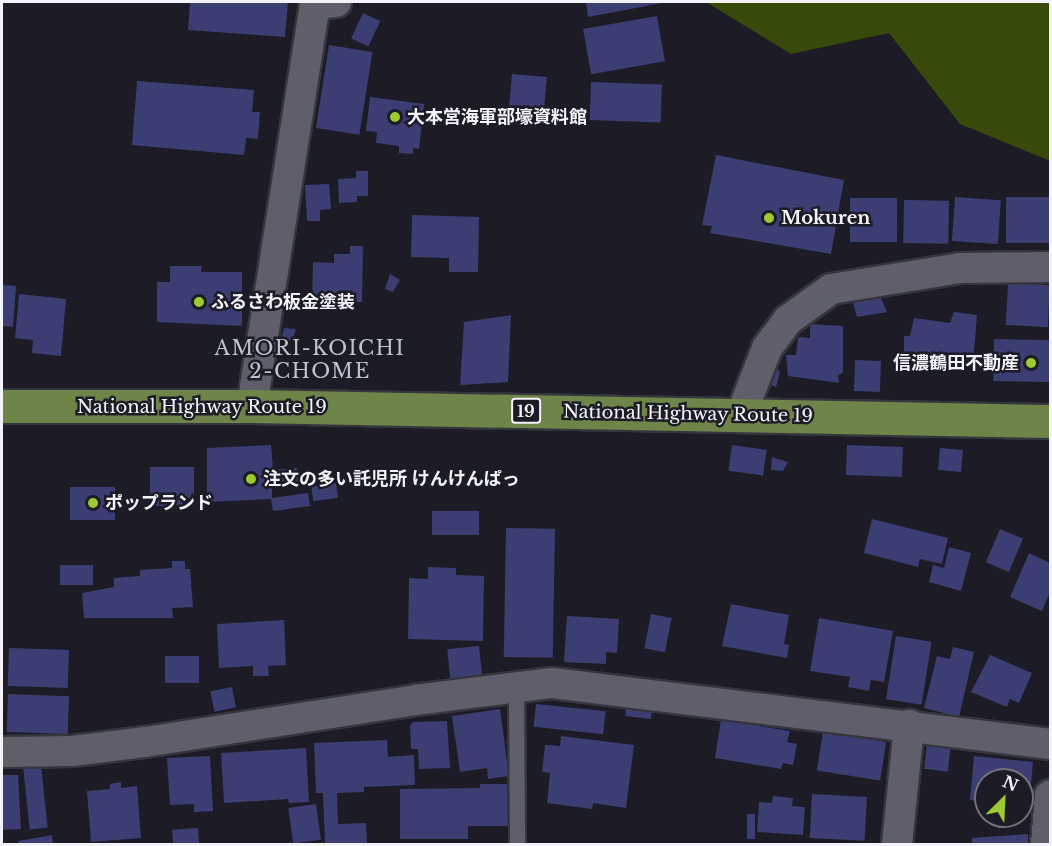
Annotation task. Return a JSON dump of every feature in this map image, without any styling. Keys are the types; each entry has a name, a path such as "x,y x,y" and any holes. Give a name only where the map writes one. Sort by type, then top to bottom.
{"highway":[{"name":"National Highway Route 19","path":"2,406 252,406 1050,421"}],"street":[{"path":"252,406 315,4 336,2"},
{"path":"741,415 768,348 789,320 831,289 960,268 1050,267"},
{"path":"2,752 73,750 145,742 415,699 552,683 1050,744"},
{"path":"897,844 909,725"},
{"path":"1046,844 1050,795"}],"lane":[{"path":"516,688 517,844"}],"green space":[{"path":"706,2 1050,2 1050,161 960,124 889,33 791,54"}],"building":[{"path":"190,2 288,2 285,37 188,30"},
{"path":"586,2 662,2 662,3 588,17"},
{"path":"363,13 380,21 368,46 351,38"},
{"path":"657,16 665,61 591,74 583,29"},
{"path":"329,45 372,52 359,135 316,128"},
{"path":"512,74 547,77 543,122 508,119"},
{"path":"137,81 254,90 252,112 260,112 258,139 246,138 244,155 132,145"},
{"path":"591,82 662,84 661,122 590,120"},
{"name":"大本営海軍部壕資料館","path":"370,97 424,104 419,149 413,148 413,154 399,153 399,146 376,143 377,132 366,131"},
{"path":"716,155 844,180 831,254 710,233 712,226 702,225"},
{"path":"356,171 368,171 368,196 357,196 357,202 339,203 338,179 356,178"},
{"path":"329,184 331,209 320,210 320,221 307,221 305,185"},
{"path":"955,197 1001,200 998,244 952,241"},
{"path":"1006,197 1050,197 1050,243 1006,243"},
{"path":"850,198 897,198 897,242 850,242"},
{"path":"904,200 949,201 948,244 903,243"},
{"path":"412,215 479,217 478,272 449,272 449,258 411,257"},
{"path":"350,246 363,246 362,302 312,300 313,262 334,263 334,254 350,254"},
{"name":"ふるさわ板金塗装","path":"170,266 202,266 201,272 242,272 242,326 157,322 157,282 170,282"},
{"path":"390,274 400,280 393,292 385,289"},
{"path":"1008,283 1050,285 1048,327 1006,325"},
{"path":"2,285 16,286 13,327 2,326"},
{"path":"19,294 66,299 61,356 32,353 33,340 15,338"},
{"path":"880,296 887,312 857,317 852,299"},
{"path":"954,312 977,315 973,362 951,359 949,369 921,367 923,355 904,354 904,336 910,336 914,318 950,323"},
{"path":"511,315 508,382 460,385 464,322"},
{"path":"810,324 843,326 843,373 838,375 839,383 788,376 786,355 796,355 798,337 810,338"},
{"path":"284,328 296,329 292,341 281,340"},
{"path":"994,339 1050,340 1049,382 993,381"},
{"path":"855,360 881,361 880,392 854,391"},
{"path":"776,367 780,372 776,387 768,384"},
{"name":"注文の多い託児所 けんけんぱっ","path":"271,445 273,470 297,468 298,482 272,483 272,498 308,493 310,506 273,511 271,499 207,502 207,448"},
{"path":"732,445 767,450 763,476 728,471"},
{"path":"847,445 903,447 902,477 846,475"},
{"path":"940,448 963,450 961,472 938,470"},
{"path":"772,457 788,462 783,471 771,470"},
{"path":"150,467 194,467 194,506 150,506"},
{"path":"336,483 338,498 313,501 311,486"},
{"name":"ポップランド","path":"70,487 115,487 115,520 70,520"},
{"path":"432,511 479,511 479,535 432,535"},
{"path":"872,519 948,538 942,564 920,559 918,567 864,553"},
{"path":"506,528 555,529 553,658 504,657"},
{"path":"1000,529 1023,539 1009,572 986,562"},
{"path":"949,547 971,553 961,591 929,582 933,565 944,568"},
{"path":"1029,553 1050,563 1050,592 1042,611 1010,597"},
{"path":"172,561 185,561 185,569 190,569 193,607 172,608 173,618 84,618 82,593 114,587 114,578 140,576 140,570 172,568"},
{"path":"60,565 93,565 93,585 60,585"},
{"path":"428,567 456,568 456,575 484,576 483,641 408,639 409,578 428,579"},
{"path":"731,604 789,615 784,644 789,645 787,658 722,646"},
{"path":"651,614 672,618 665,652 644,648"},
{"path":"567,616 619,619 617,653 606,652 606,664 564,662"},
{"path":"819,618 893,631 884,682 871,680 869,691 848,687 850,677 810,671"},
{"path":"284,620 286,665 268,666 269,676 253,676 253,666 219,668 217,624"},
{"path":"896,636 932,642 922,705 886,699"},
{"path":"479,646 482,676 450,679 447,649"},
{"path":"953,647 974,652 959,717 924,708 937,656 950,659"},
{"path":"9,648 69,650 68,688 8,686"},
{"path":"990,655 1032,673 1019,703 1010,699 1007,707 971,692"},
{"path":"165,656 199,656 199,683 165,683"},
{"path":"232,687 236,708 214,712 210,691"},
{"path":"8,694 69,696 68,734 7,732"},
{"path":"627,701 653,704 651,719 625,716"},
{"path":"536,704 606,711 603,734 534,727"},
{"path":"500,709 509,776 488,779 487,768 460,772 452,716"},
{"path":"721,720 790,731 787,742 797,744 793,765 783,763 781,769 715,758"},
{"path":"447,721 450,768 419,769 418,749 411,749 410,726 413,722"},
{"path":"823,732 886,742 880,781 817,771"},
{"path":"561,736 634,745 626,808 593,803 592,809 547,803 550,773 542,772 545,745 560,746"},
{"path":"387,740 388,757 414,755 415,785 364,787 364,792 337,793 338,824 366,823 367,844 325,844 323,793 316,793 314,743"},
{"path":"927,744 951,747 948,772 924,769"},
{"path":"306,748 309,802 289,803 288,799 224,803 221,753"},
{"path":"210,756 213,811 194,812 194,804 170,805 167,758"},
{"path":"974,756 1033,762 1032,768 974,768 974,800 970,800"},
{"path":"41,765 48,828 30,830 23,767"},
{"path":"2,775 18,775 21,829 2,830"},
{"path":"121,782 121,788 137,786 141,838 91,842 87,791 110,789 110,784"},
{"path":"480,784 507,784 508,826 468,826 468,839 400,839 400,789 480,788"},
{"path":"812,794 867,797 865,841 810,838"},
{"path":"773,796 793,798 792,806 805,807 803,835 757,832 759,802 772,803"},
{"path":"316,804 321,840 293,844 288,808"},
{"path":"747,814 755,814 755,839 747,839"},
{"path":"198,828 199,844 173,844 172,830"},
{"path":"1028,834 1028,844 972,844 972,838"},
{"path":"52,835 53,844 19,844 18,841"}],"place":[{"name":"大本営海軍部壕資料館","path":"395,117"},
{"name":"Mokuren","path":"769,218"},
{"name":"ふるさわ板金塗装","path":"199,302"},
{"name":"信濃鶴田不動産","path":"1031,363"},
{"name":"注文の多い託児所 けんけんぱっ","path":"251,479"},
{"name":"ポップランド","path":"93,503"}],"district":[{"name":"AMORI-KOICHI 2-CHOME","path":"310,360"}]}
